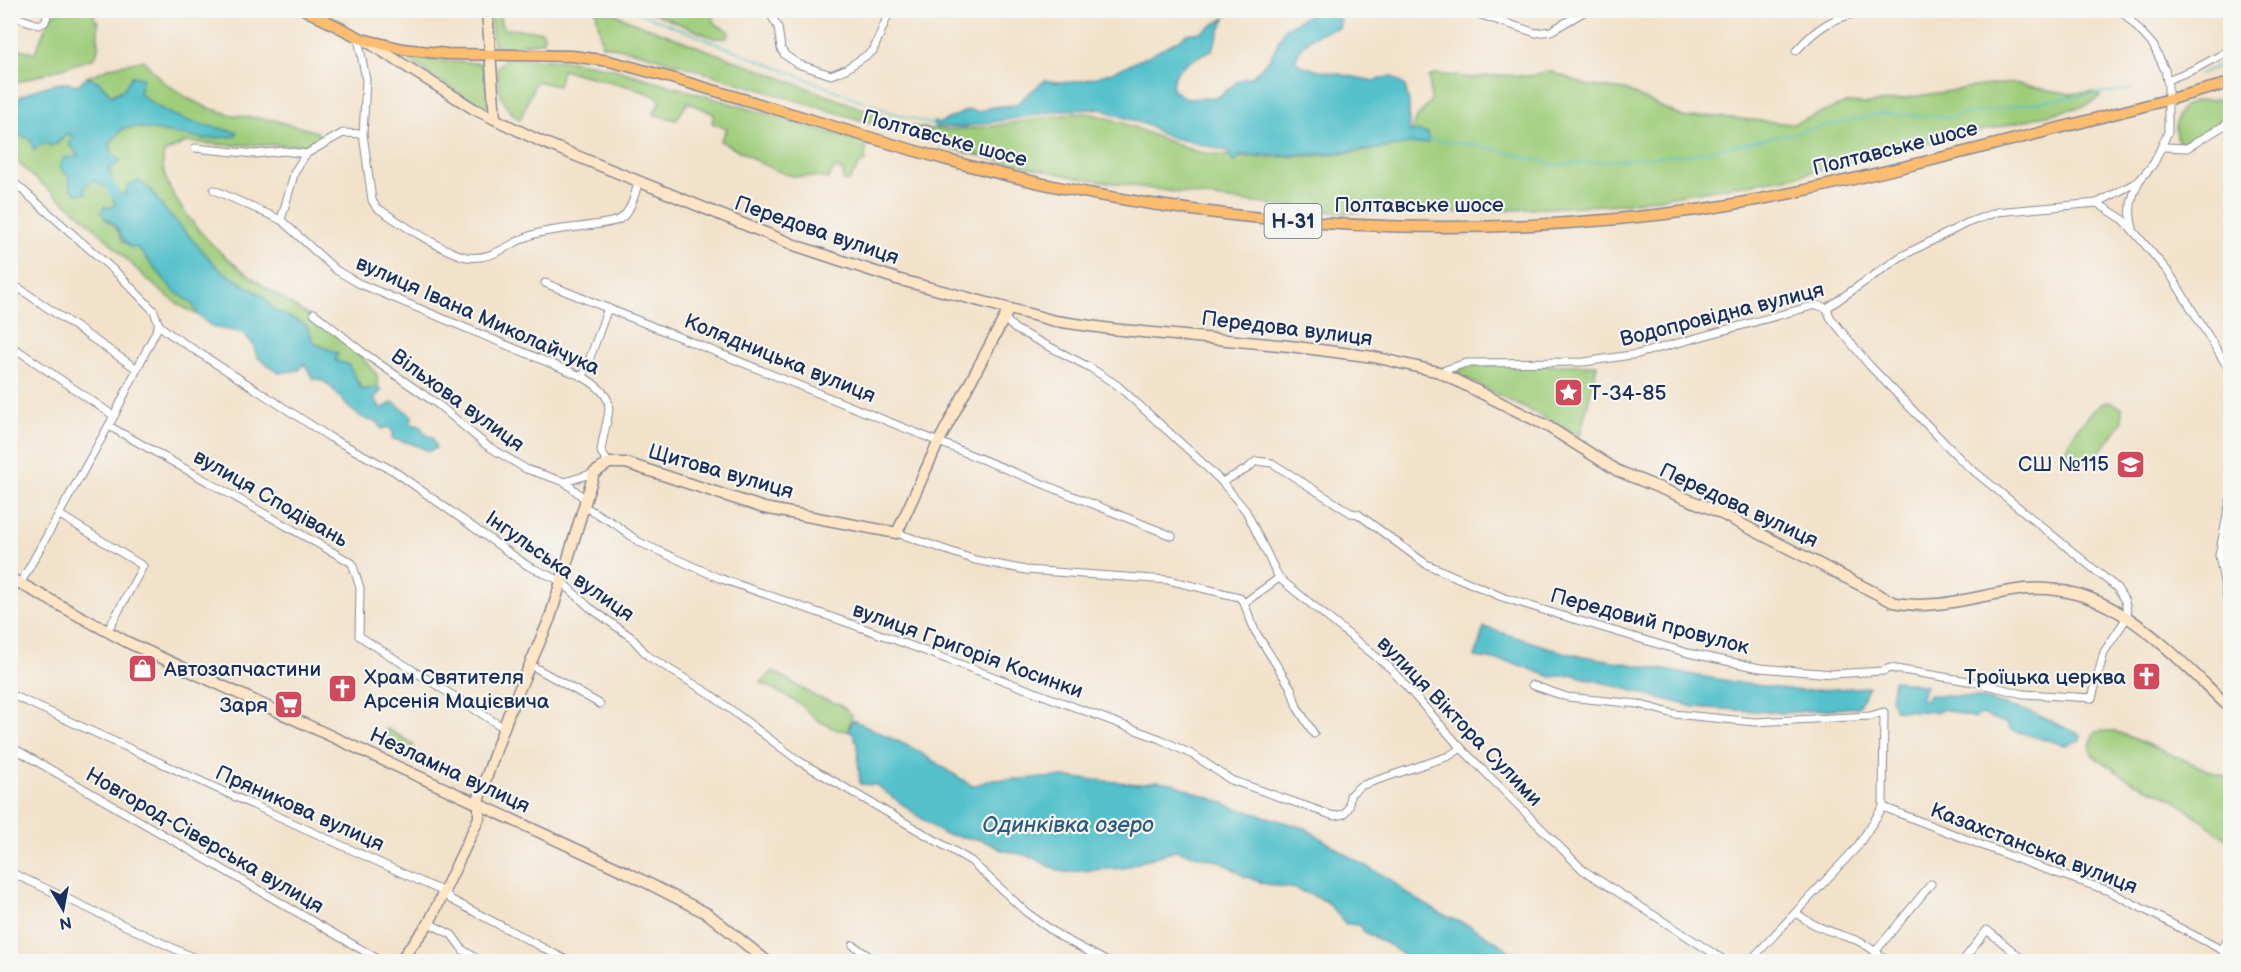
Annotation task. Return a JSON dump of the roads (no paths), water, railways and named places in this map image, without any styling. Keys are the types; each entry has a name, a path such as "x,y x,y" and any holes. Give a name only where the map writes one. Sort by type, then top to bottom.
{"main road":[{"name":"Передова вулиця","path":"305,10 363,39"},
{"name":"Полтавське шосе","path":"363,39 383,46 424,53 572,56 609,61 961,164 1097,195 1246,217 1361,227 1534,224 1635,217 1708,208 1844,182 2230,83"}],"street":[{"path":"10,15 39,25 45,22 49,10"},
{"path":"487,10 495,119"},
{"path":"768,10 778,27 781,49 790,61 831,75 839,73 873,51 890,10"},
{"path":"1466,10 1536,33 1551,31 1587,10"},
{"path":"1796,51 1814,30 1838,13 1867,10"},
{"name":"Водопровідна вулиця","path":"2121,10 2153,45 2167,80 2169,99 2168,132 2164,147 2139,181 2131,199 2130,216 2135,233"},
{"path":"363,39 359,43 366,80 363,134 372,200 376,207 442,249 465,256 484,258 535,234 620,219 625,214 638,183"},
{"name":"Передова вулиця","path":"363,39 495,119 638,183 798,246 1007,314 1111,329 1289,346 1385,359 1439,372 1547,426 1627,475 1714,510 1893,602 1920,606 2022,588 2045,588 2096,599 2128,616 2230,708"},
{"path":"2167,80 2195,69 2230,50"},
{"path":"2164,147 2187,148 2230,122"},
{"path":"281,220 295,171 306,154 343,133 363,134"},
{"path":"195,148 255,154 284,151 306,154"},
{"name":"Інгульська вулиця","path":"10,179 118,274 154,311 159,325 331,438 394,471 528,566 561,581 589,607 631,637 648,656 710,694 799,761 971,861 992,884 1026,912 1061,937 1108,962"},
{"name":"Водопровідна вулиця","path":"1439,372 1466,363 1591,362 1638,354 1816,305 1827,308 1900,257 1967,224 1997,212 2097,202 2139,181"},
{"name":"вулиця Івана Миколайчука","path":"214,190 281,220 336,270 358,283 583,376 602,388 608,396 609,406 601,452 609,463"},
{"path":"2097,202 2124,220 2170,274 2230,371"},
{"path":"10,282 137,369"},
{"name":"Колядницька вулиця","path":"545,283 1172,536"},
{"path":"583,376 608,308"},
{"path":"1827,308 1830,317 1869,366 1963,462 2117,588 2125,601 2128,616"},
{"name":"Вільхова вулиця","path":"314,313 361,351 440,406 486,445 526,469 565,482"},
{"path":"897,532 938,443 1007,314"},
{"name":"вулиця Віктора Сулими","path":"1007,314 1015,329 1089,367 1117,385 1222,482 1246,511 1279,578 1390,668 1461,748 1583,870 1727,962"},
{"path":"15,581 60,515 109,426 159,325"},
{"path":"10,345 114,416"},
{"name":"вулиця Сподівань","path":"109,426 352,563 360,588 357,626 359,636 504,728"},
{"name":"Передовий провулок","path":"1222,482 1247,469 1256,461 1272,463 1351,513 1358,514 1426,564 1462,581 1502,597 1688,653 1760,668 1832,674 1883,671 1890,668 1974,682 2023,694 2089,700 2094,696 2104,652 2128,616"},
{"path":"565,482 594,472 609,463"},
{"name":"Щитова вулиця","path":"609,463 626,463 764,508 897,532 975,560 1055,573 1096,573 1168,580 1227,593 1244,603"},
{"path":"399,962 429,923 446,893 479,818 478,806 504,728 550,618 594,472"},
{"name":"вулиця Григорія Косинки","path":"565,482 584,502 639,542 719,579 874,632 1160,739 1195,756 1221,776 1334,816 1344,814 1349,807 1350,795 1360,786 1449,756 1461,748"},
{"path":"2230,501 2219,555 2230,615"},
{"path":"60,515 143,566 107,632"},
{"path":"1279,578 1244,603 1255,631 1291,688 1297,707 1314,734"},
{"name":"Незламна вулиця","path":"15,581 107,632 478,806 628,873 708,914 744,940 768,962"},
{"path":"530,664 600,704"},
{"path":"1532,685 1567,696 1638,704 1674,714 1755,722 1870,716 1884,712 1883,807 1857,847 1749,962"},
{"name":"Пряникова вулиця","path":"10,694 446,893 450,899 570,962"},
{"name":"Новгород-Сіверська вулиця","path":"10,746 383,962"},
{"name":"Казахстанська вулиця","path":"1883,807 2033,865 2109,891 2222,950 2230,962"},
{"path":"10,872 203,962"},
{"path":"1875,952 1932,884"},
{"path":"1796,913 1834,935 1855,939 1890,962"},
{"path":"429,923 452,935 463,950 482,962"},
{"path":"1962,962 1987,930 2026,962"},
{"path":"2222,950 2230,935"},
{"path":"853,945 877,962"}],"water":[{"path":"1316,11 1342,11 1339,28 1324,31 1306,42 1295,61 1304,67 1374,81 1391,76 1405,86 1409,104 1409,131 1428,133 1428,143 1320,154 1241,155 1234,163 1227,151 1161,134 1152,127 1100,109 1065,110 963,127 935,127 933,122 940,123 968,110 979,112 992,107 1015,105 1045,80 1078,81 1114,71 1149,56 1187,34 1201,32 1225,18 1212,50 1184,64 1179,69 1175,75 1172,90 1187,99 1218,97 1238,81 1253,76 1271,57 1285,28"},
{"path":"132,76 143,78 139,93 161,109 185,120 237,132 236,136 204,139 136,127 122,129 110,144 113,155 121,161 109,169 112,177 102,186 94,180 84,187 86,193 77,194 71,188 69,176 63,172 60,165 64,158 79,156 69,144 73,137 68,133 58,143 49,147 48,142 34,151 30,139 11,132 11,100 60,83 77,85 87,77 99,82 112,96 124,89"},
{"path":"139,181 151,190 164,209 220,270 263,296 273,310 306,325 314,343 338,354 335,361 348,364 362,390 378,387 382,390 374,398 382,409 393,402 412,416 411,424 420,426 425,434 433,438 436,448 429,451 392,439 393,431 387,427 382,429 378,422 356,414 328,385 321,380 313,379 304,363 299,370 279,373 257,357 253,344 243,333 212,327 198,315 192,303 174,291 137,247 132,248 126,243 116,227 101,212 105,206 108,209 116,204 113,200 115,194 125,194 129,185"},
{"path":"1484,627 1566,653 1740,683 1801,691 1869,687 1858,707 1785,713 1694,707 1574,675 1551,677 1514,663 1475,657"},
{"path":"1894,680 1926,686 1920,699 1924,701 1929,695 1975,697 2033,713 2081,735 2080,741 2065,745 2011,730 2007,724 1982,714 1974,718 1944,709 1937,712 1895,710 1891,700"},
{"name":"Одинківка озеро","path":"853,720 916,750 972,786 992,780 1063,777 1138,784 1157,781 1172,783 1236,808 1305,828 1353,859 1390,879 1406,893 1443,915 1470,926 1502,945 1521,961 1411,961 1391,946 1364,932 1360,925 1346,924 1326,901 1296,889 1266,884 1244,876 1222,862 1175,850 1123,868 1066,872 1029,856 1002,850 982,840 943,834 876,785 860,784 857,744 853,733 848,731"}],"waterway":[{"path":"632,10 890,112 934,125"},
{"path":"2200,74 2230,61"},
{"path":"1428,139 1483,146 1556,165 1694,154 1881,114 1949,117 2133,89"},
{"path":"101,171 115,194"}],"place":[{"name":"Т-34-85","path":"1568,393"},
{"name":"СШ №115","path":"2130,464"},
{"name":"Автозапчастини","path":"143,669"},
{"name":"Троїцька церква","path":"2147,677"},
{"name":"Храм Святителя Арсенія Мацієвича","path":"343,689"},
{"name":"Заря","path":"289,705"}]}
